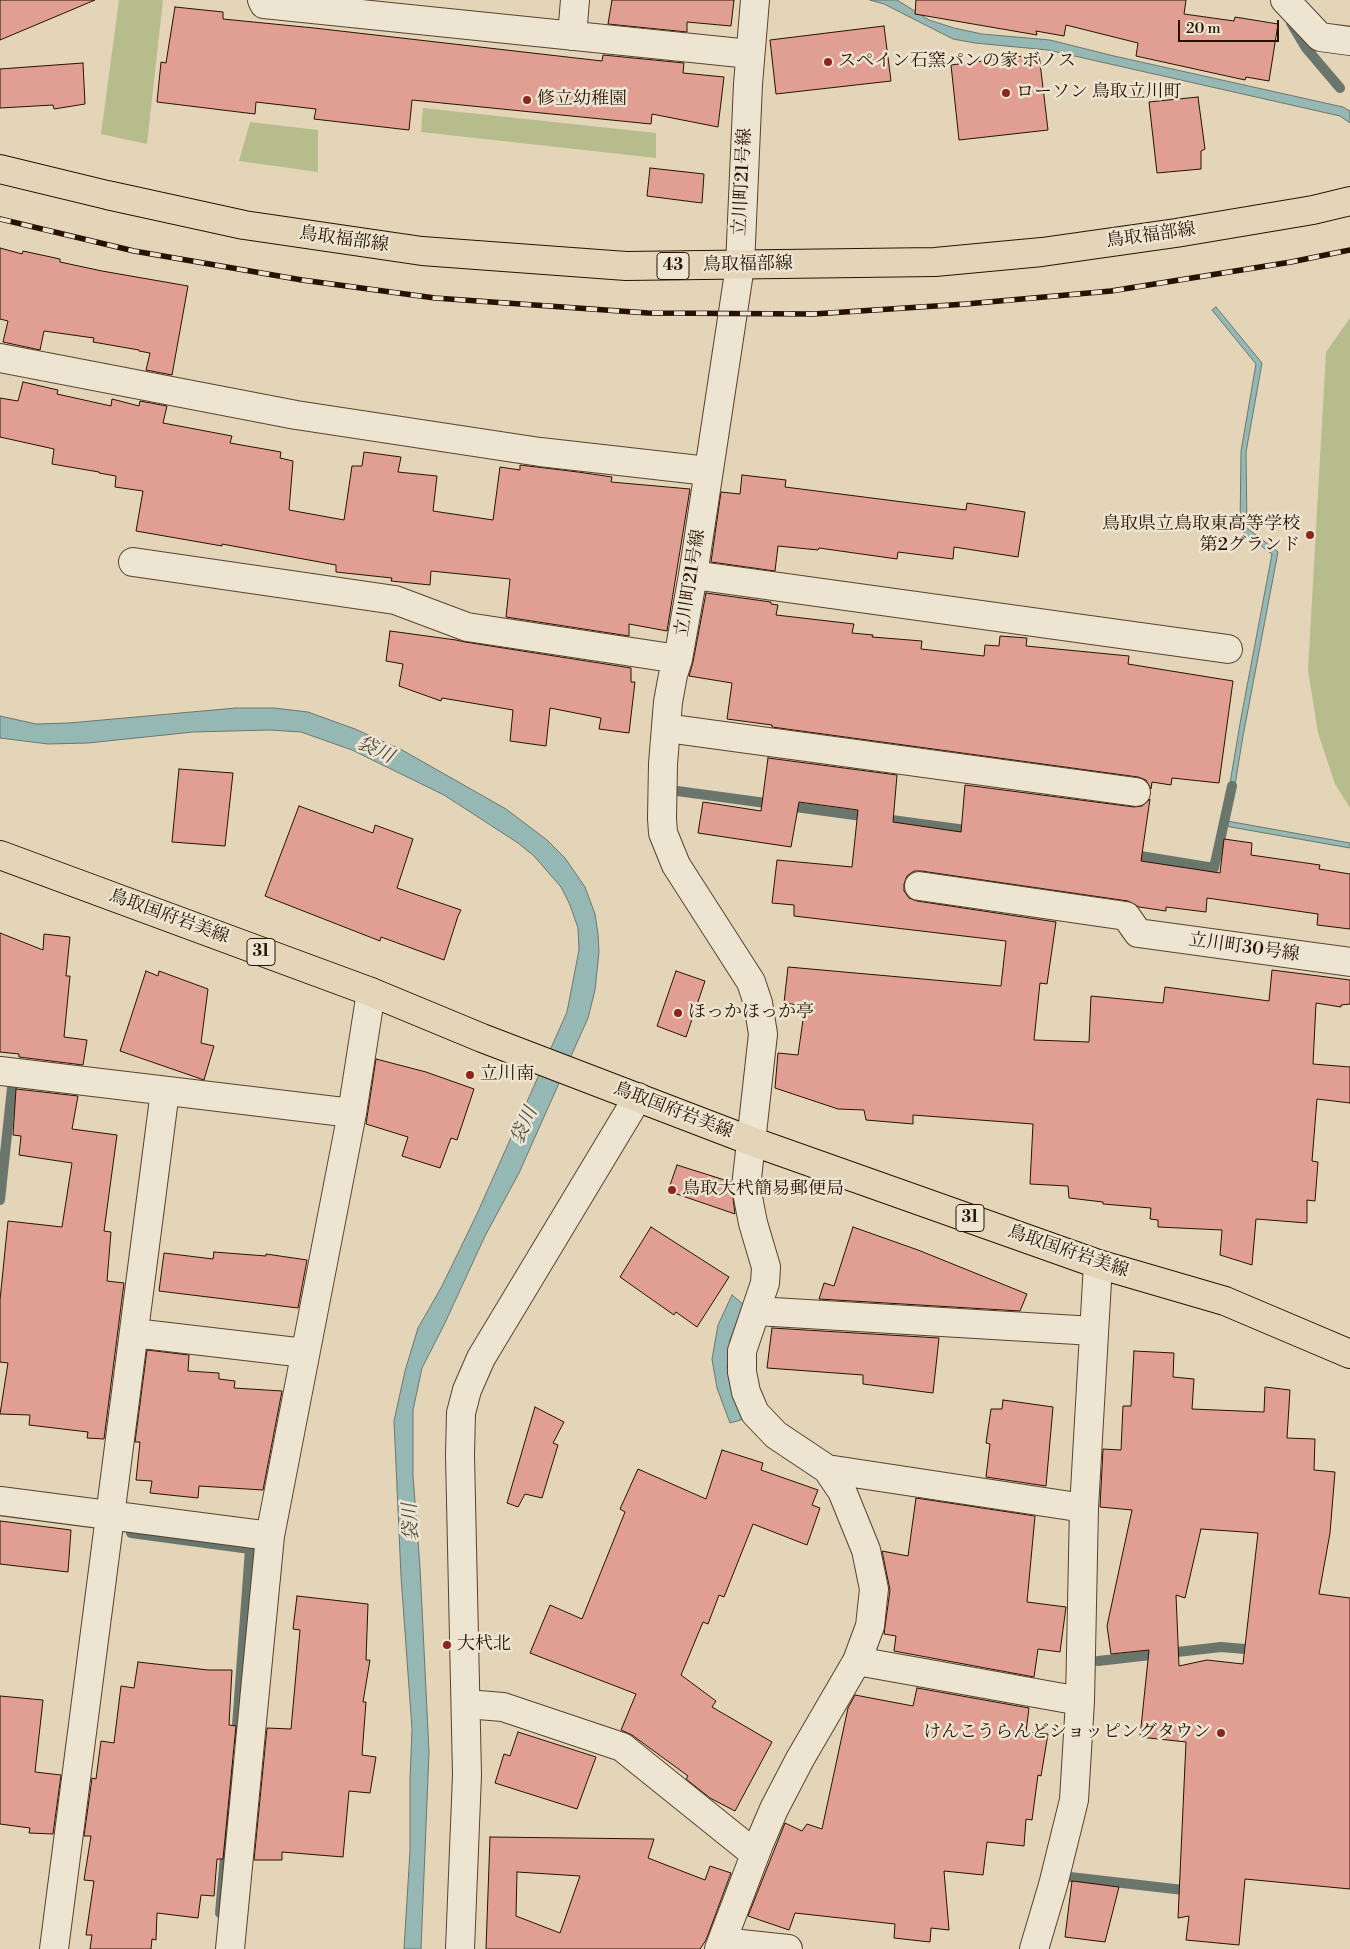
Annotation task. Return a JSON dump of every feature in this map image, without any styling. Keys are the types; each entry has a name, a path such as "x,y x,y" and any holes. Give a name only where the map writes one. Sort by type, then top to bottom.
{"main road":[{"name":"鳥取福部線","path":"0,169 244,225 422,251 626,266 935,262 1042,252 1176,233 1313,210 1350,201"},
{"name":"鳥取国府岩美線","path":"0,855 370,992 751,1141 1098,1264 1225,1301 1350,1354"}],"street":[{"path":"262,0 264,4 750,54"},
{"path":"572,36 575,0"},
{"name":"立川町21号線","path":"755,0 750,54 740,266 693,575 672,684 666,728 662,796 663,833 676,865 752,982 758,1003 763,1034 746,1187 753,1223 766,1267 765,1283 742,1351 742,1372 746,1392 755,1413 776,1436 827,1470"},
{"path":"1285,0 1320,37 1350,41"},
{"path":"0,358 296,415 540,452 708,471"},
{"path":"133,562 395,600 467,627 678,659"},
{"path":"693,575 1228,649"},
{"path":"666,728 1136,792"},
{"name":"立川町30号線","path":"919,886 1126,916 1138,933 1350,962"},
{"path":"230,1949 270,1536 352,1113 370,992"},
{"path":"0,1071 352,1113"},
{"path":"54,1949 165,1091"},
{"path":"460,1949 467,1775 461,1413 467,1390 481,1358 638,1097"},
{"path":"1034,1949 1053,1885 1074,1800 1080,1700 1084,1508 1098,1264"},
{"path":"756,1311 1094,1331"},
{"path":"134,1333 305,1353"},
{"path":"827,1470 1084,1508"},
{"path":"788,1949 720,1946 774,1809 800,1759 857,1661 870,1626 874,1589 866,1550 842,1491 827,1470"},
{"path":"0,1500 270,1536"},
{"path":"857,1661 1080,1700"},
{"path":"466,1704 503,1707 622,1747 755,1854"}],"green space":[{"path":"119,0 163,0 147,144 101,134"},
{"path":"423,108 656,133 656,158 421,132"},
{"path":"250,122 318,130 318,172 239,161"},
{"path":"1350,318 1350,808 1335,784 1318,733 1308,670 1326,352"}],"water":[{"path":"870,0 897,0 929,20 954,28 982,34 1050,40 1343,107 1350,111 1350,123 1340,116 1048,50 953,39 884,4"},
{"path":"1216,307 1262,363 1246,452 1247,528 1278,552 1233,797 1230,800 1228,795 1241,718 1272,554 1240,530 1241,451 1256,364 1212,310"},
{"name":"袋川","path":"236,708 274,708 308,712 355,729 402,750 506,809 547,840 565,858 585,887 595,914 598,934 599,952 595,990 588,1018 519,1173 485,1236 422,1368 413,1410 413,1476 420,1567 429,1752 421,1949 404,1949 410,1851 412,1729 401,1576 394,1421 405,1371 418,1328 442,1286 476,1216 567,1012 579,950 578,928 561,887 534,856 518,843 444,795 352,750 301,732 270,730 193,732 88,743 48,744 0,738 0,716 36,724 69,723"},
{"path":"1227,821 1350,843 1350,848 1225,826"},
{"path":"732,1295 743,1304 730,1340 727,1368 744,1419 730,1423 717,1388 712,1359 718,1325"}],"building":[{"path":"0,0 95,0 0,40"},
{"path":"612,0 734,0 731,26 687,22 687,32 608,24"},
{"path":"916,0 1186,0 1184,14 1234,21 1235,17 1278,24 1269,81 1246,77 1245,80 1136,56 1138,43 1066,25 1064,36 1036,31 1037,35 915,14"},
{"path":"175,7 223,12 223,19 602,61 603,55 684,63 683,73 724,77 718,127 652,114 651,124 412,100 409,130 314,119 316,109 256,102 255,114 157,102 161,62 166,63"},
{"path":"884,26 891,81 776,94 770,40"},
{"path":"1039,54 1048,130 959,140 951,65"},
{"path":"83,63 85,104 54,109 53,105 0,108 0,69"},
{"path":"1198,97 1205,149 1201,151 1201,169 1157,173 1149,102"},
{"path":"650,168 704,174 702,203 647,196"},
{"path":"0,248 22,254 23,251 60,259 60,262 102,271 188,286 172,375 146,370 150,353 93,342 94,338 44,331 40,350 3,342 8,321 0,319"},
{"path":"23,382 58,390 57,394 111,406 112,399 139,406 140,401 167,406 163,423 232,436 230,443 281,452 280,458 293,461 289,510 344,520 352,466 362,466 364,452 401,457 398,472 437,476 433,511 493,520 500,467 520,470 520,465 612,477 611,482 690,489 667,631 629,624 629,636 506,617 510,579 431,571 430,585 391,581 392,578 336,572 336,565 222,544 222,546 136,531 143,491 115,487 116,476 52,464 54,449 0,437 0,398 18,401"},
{"path":"742,475 786,480 785,487 966,510 967,503 1025,512 1018,557 954,547 953,559 898,552 897,559 819,548 818,550 778,546 775,571 711,562 721,492 740,494"},
{"path":"706,593 771,602 771,604 778,605 776,615 854,624 852,633 873,635 872,637 922,641 921,649 984,656 985,645 999,646 1000,636 1027,638 1026,646 1129,656 1128,664 1233,681 1219,783 1172,778 1171,785 1152,782 1151,789 1146,780 1138,777 772,727 772,725 727,719 732,683 689,676"},
{"path":"390,631 631,668 631,682 635,682 629,733 599,729 601,718 550,708 546,746 510,741 513,710 442,698 441,701 399,686 403,664 386,661"},
{"path":"768,758 897,775 893,822 961,832 965,785 1134,807 1142,806 1150,799 1141,861 1220,873 1224,839 1252,843 1251,855 1320,865 1319,869 1350,874 1350,929 1317,925 1318,914 1207,898 1206,912 1166,907 1166,911 1139,907 1128,901 921,871 914,871 907,876 904,884 904,891 909,898 917,901 1056,922 1047,984 1040,983 1034,1040 1089,1042 1091,996 1163,1003 1165,987 1269,1001 1272,970 1350,980 1350,1004 1341,1005 1341,1007 1316,1003 1313,1064 1350,1067 1350,1103 1317,1099 1312,1161 1318,1162 1315,1201 1307,1200 1307,1223 1256,1219 1252,1265 1220,1255 1222,1230 1158,1227 1158,1220 1150,1219 1151,1208 1103,1204 1103,1202 1069,1198 1068,1186 1030,1184 1033,1124 913,1115 913,1124 866,1120 864,1110 838,1109 775,1088 778,1053 798,1055 805,1006 784,1003 788,967 1001,986 1006,941 794,916 794,905 772,903 777,860 852,867 858,810 799,802 791,847 698,833 703,802 761,811"},
{"path":"179,769 233,773 225,846 172,842"},
{"path":"299,806 373,833 375,825 413,839 397,888 461,910 444,960 381,937 380,941 265,896"},
{"path":"0,933 43,950 44,934 70,937 66,976 70,976 64,1037 87,1040 83,1065 19,1057 19,1054 0,1052"},
{"path":"146,971 158,976 159,971 208,989 201,1043 214,1046 204,1080 120,1051"},
{"path":"676,971 705,981 686,1037 657,1026"},
{"path":"376,1059 426,1072 474,1089 457,1140 451,1138 440,1168 402,1156 408,1137 366,1124"},
{"path":"16,1089 78,1096 72,1129 117,1135 104,1231 111,1232 107,1281 124,1283 104,1439 87,1438 88,1432 29,1425 30,1415 0,1414 8,1363 0,1362 0,1300 8,1221 62,1227 72,1163 19,1155 21,1136 13,1135"},
{"path":"677,1165 731,1182 735,1214 668,1191"},
{"path":"651,1227 729,1277 697,1327 676,1312 674,1315 620,1277"},
{"path":"853,1227 918,1250 1027,1294 1020,1311 819,1299 824,1283 834,1286"},
{"path":"214,1252 266,1256 266,1254 307,1260 298,1308 159,1291 164,1253 213,1259"},
{"path":"772,1328 939,1338 933,1393 863,1384 863,1375 767,1368"},
{"path":"147,1350 189,1355 188,1371 219,1373 219,1379 235,1381 234,1388 282,1391 263,1490 199,1486 198,1498 150,1493 152,1481 136,1480 140,1442 135,1442"},
{"path":"1134,1351 1174,1353 1173,1377 1194,1379 1192,1409 1264,1412 1265,1387 1290,1390 1287,1438 1315,1439 1314,1470 1335,1472 1330,1533 1319,1594 1350,1598 1350,1889 1245,1879 1239,1945 1186,1940 1189,1916 1178,1918 1186,1742 1140,1737 1149,1650 1111,1654 1107,1626 1132,1510 1100,1507 1103,1449 1121,1450 1123,1406 1131,1406","holes":["1201,1529 1258,1533 1243,1664 1207,1660 1179,1666 1176,1595 1185,1598"]},
{"path":"1003,1400 1053,1407 1046,1486 986,1477 990,1444 986,1443 991,1409 1002,1409"},
{"path":"535,1407 564,1422 553,1443 558,1445 542,1498 525,1494 518,1507 507,1503"},
{"path":"722,1450 763,1463 761,1470 818,1490 812,1505 820,1508 807,1545 753,1524 724,1597 719,1595 708,1624 703,1622 681,1675 716,1701 712,1707 772,1742 735,1811 710,1798 686,1779 688,1776 632,1735 621,1730 636,1694 530,1653 550,1605 582,1619 625,1512 620,1509 638,1469 706,1499"},
{"path":"916,1498 1035,1516 1027,1602 1066,1607 1060,1652 1038,1649 1034,1677 894,1651 896,1636 884,1634 890,1590 882,1551 908,1556"},
{"path":"0,1521 71,1530 68,1572 0,1564"},
{"path":"297,1596 368,1604 366,1660 370,1660 363,1702 366,1702 362,1755 376,1757 370,1793 349,1791 343,1857 282,1852 282,1860 254,1860 267,1728 291,1729 300,1630 293,1629"},
{"path":"138,1662 208,1670 232,1670 229,1725 236,1726 223,1859 217,1859 214,1896 201,1895 198,1918 157,1913 156,1940 152,1939 151,1949 90,1949 92,1935 86,1935 94,1881 84,1880 91,1836 84,1836 92,1778 96,1779 101,1741 114,1743 121,1686 134,1688"},
{"path":"917,1688 1029,1708 1026,1732 1048,1734 1041,1776 1038,1775 1032,1820 1026,1819 1024,1846 987,1842 983,1875 944,1871 949,1930 931,1928 930,1942 894,1938 895,1924 795,1913 789,1930 748,1916 785,1823 802,1831 807,1824 822,1829 848,1708 855,1695 913,1706"},
{"path":"0,1696 43,1700 35,1772 61,1775 53,1834 29,1833 30,1828 0,1824"},
{"path":"518,1732 596,1757 577,1809 495,1783 504,1754 510,1756"},
{"path":"490,1837 654,1839 648,1858 705,1880 710,1866 731,1873 706,1940 700,1949 486,1949","holes":["517,1872 580,1876 560,1933 516,1916"]},
{"path":"1072,1881 1119,1887 1105,1942 1065,1937"}],"waterway":[{"path":"1291,23 1306,48 1340,88"},
{"path":"1128,854 1214,868 1232,786"},
{"path":"677,791 973,831"},
{"path":"0,1200 12,1088"},
{"path":"131,1533 250,1549 236,1739"},
{"path":"1098,1661 1221,1647 1257,1650"},
{"path":"220,1913 233,1766"},
{"path":"1070,1877 1192,1891"}],"railway":[{"path":"0,219 134,251 302,280 435,298 648,313 814,314 966,304 1111,291 1291,262 1350,250"}],"place":[{"name":"スペイン石窯パンの家 ボノス","path":"828,62"},
{"name":"ローソン 鳥取立川町","path":"1006,93"},
{"name":"修立幼稚園","path":"527,100"},
{"name":"鳥取県立鳥取東高等学校 第2グランド","path":"1310,535"},
{"name":"ほっかほっか亭","path":"678,1013"},
{"name":"立川南","path":"470,1075"},
{"name":"鳥取大杙簡易郵便局","path":"672,1190"},
{"name":"大杙北","path":"447,1645"},
{"name":"けんこうらんどショッピングタウン","path":"1221,1733"}]}
